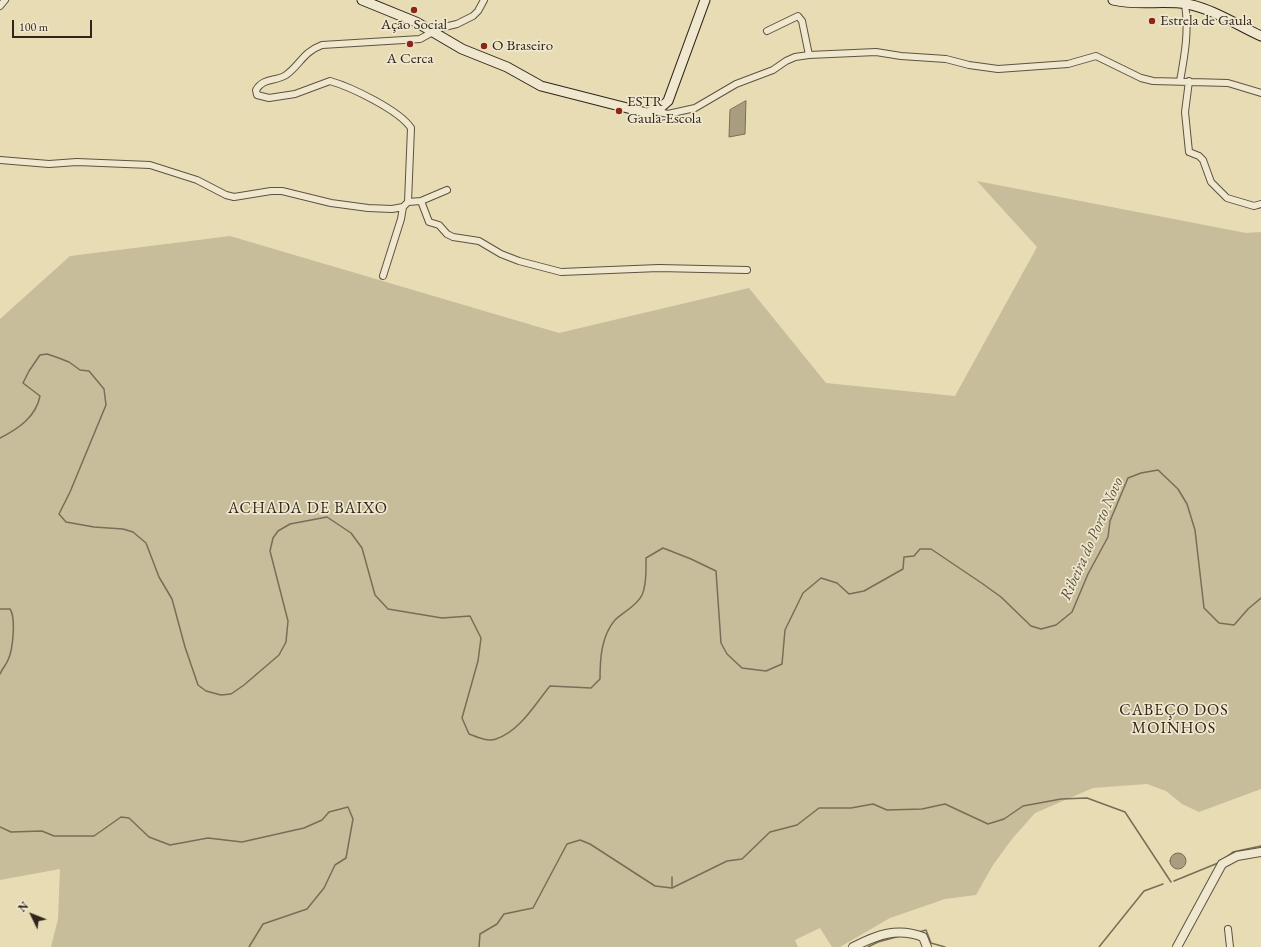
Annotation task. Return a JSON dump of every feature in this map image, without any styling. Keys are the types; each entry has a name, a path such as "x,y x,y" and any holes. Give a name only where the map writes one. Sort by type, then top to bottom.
{"main road":[{"path":"362,0 416,22 462,49 507,67 541,86 638,112 654,111 664,106 671,94 705,0"},
{"path":"1113,0 1138,3 1185,4 1200,8 1261,36"}],"street":[{"path":"0,6 4,0"},
{"path":"383,276 402,219 405,204 411,128 400,117 374,100 344,85 330,81 295,94 269,98 257,95 256,90 260,84 266,80 281,78 288,74 311,49 322,45 420,39 473,16 478,11 484,0"},
{"path":"1180,81 1187,40 1185,4"},
{"path":"767,31 791,18 798,16 802,21 809,55"},
{"path":"654,111 668,114 695,108 736,84 769,72 795,57 876,52 901,56 946,59 969,65 998,69 1068,64 1096,56 1141,78 1153,81 1228,83 1261,93"},
{"path":"1189,81 1186,112 1189,152 1199,156 1203,160 1210,182 1227,198 1254,206 1261,204"},
{"path":"0,160 150,165 197,180 226,195 234,197 271,191 282,191 349,206 392,209 405,204 421,201 447,190"},
{"path":"421,201 429,222 442,227 447,234 453,237 479,241 501,254 519,261 561,272 659,268 747,270"},
{"path":"1178,947 1222,864 1237,856 1261,852"},
{"path":"1228,929 1230,947"},
{"path":"853,947 872,937 894,932 914,934 923,937 928,947"}],"shaded area":[{"path":"746,101 745,134 729,137 730,110"},
{"path":"977,181 1246,233 1261,232 1261,789 1199,812 1182,804 1166,791 1147,784 1093,788 1035,813 1012,839 993,865 976,895 945,899 890,918 840,947 832,947 820,928 795,940 798,947 51,947 58,919 60,869 0,880 0,319 70,256 230,236 559,333 749,288 826,383 955,396 1037,247"},
{"path":"1178,853 1185,858 1186,861 1181,868 1178,869 1171,864 1170,861 1175,854"}],"waterway":[{"name":"Ribeira do Porto Novo","path":"0,438 20,426 35,410 40,396 23,383 40,355 47,354 69,362 80,370 89,371 104,389 106,405 70,492 59,514 66,522 94,527 123,529 133,532 146,543 159,577 172,599 185,647 198,685 206,691 221,695 231,694 244,685 279,655 286,642 288,621 270,551 273,538 278,531 290,524 327,517 351,533 362,548 375,595 388,609 442,618 470,616 481,638 478,661 462,718 469,734 486,740 496,739 512,730 520,723 550,686 591,688 600,679 602,648 610,626 640,599 644,591 646,558 663,548 716,571 721,643 727,654 742,668 766,671 782,664 785,630 803,593 821,578 837,583 849,594 864,591 903,569 904,557 914,556 920,549 931,549 1001,597 1031,626 1041,629 1056,625 1072,612 1088,574 1108,537 1110,521 1128,478 1141,473 1158,470 1178,489 1187,504 1195,530 1204,608 1219,623 1234,625 1248,609 1261,598"},
{"path":"0,609 10,609 13,619 10,655 0,674"},
{"path":"479,947 480,934 497,924 504,914 533,908 567,844 580,840 590,844 655,886 672,888 727,861 742,859 770,832 797,825 819,808 851,808 873,804 887,810 922,809 945,804 988,824 1004,819 1023,806 1061,799 1087,798 1125,812 1171,882"},
{"path":"0,827 11,832 42,831 54,836 94,836 121,817 129,818 149,837 170,845 208,838 242,842 304,828 322,820 329,812 348,807 353,819 346,858 335,865 324,888 307,909 263,924 249,947"},
{"path":"1225,858 1233,852 1261,846"},
{"path":"1174,881 1218,863"},
{"path":"672,877 672,888"},
{"path":"1099,947 1144,891 1163,884"},
{"path":"919,932 926,930 931,943 945,947"},
{"path":"868,947 878,942 900,936"}],"place":[{"name":"Ação Social","path":"414,10"},
{"name":"Estrela de Gaula","path":"1152,21"},
{"name":"A Cerca","path":"410,44"},
{"name":"O Braseiro","path":"484,46"},
{"name":"ESTR Gaula-Escola","path":"619,111"}],"district":[{"name":"ACHADA DE BAIXO","path":"308,509"},
{"name":"CABEÇO DOS MOINHOS","path":"1174,720"}]}
